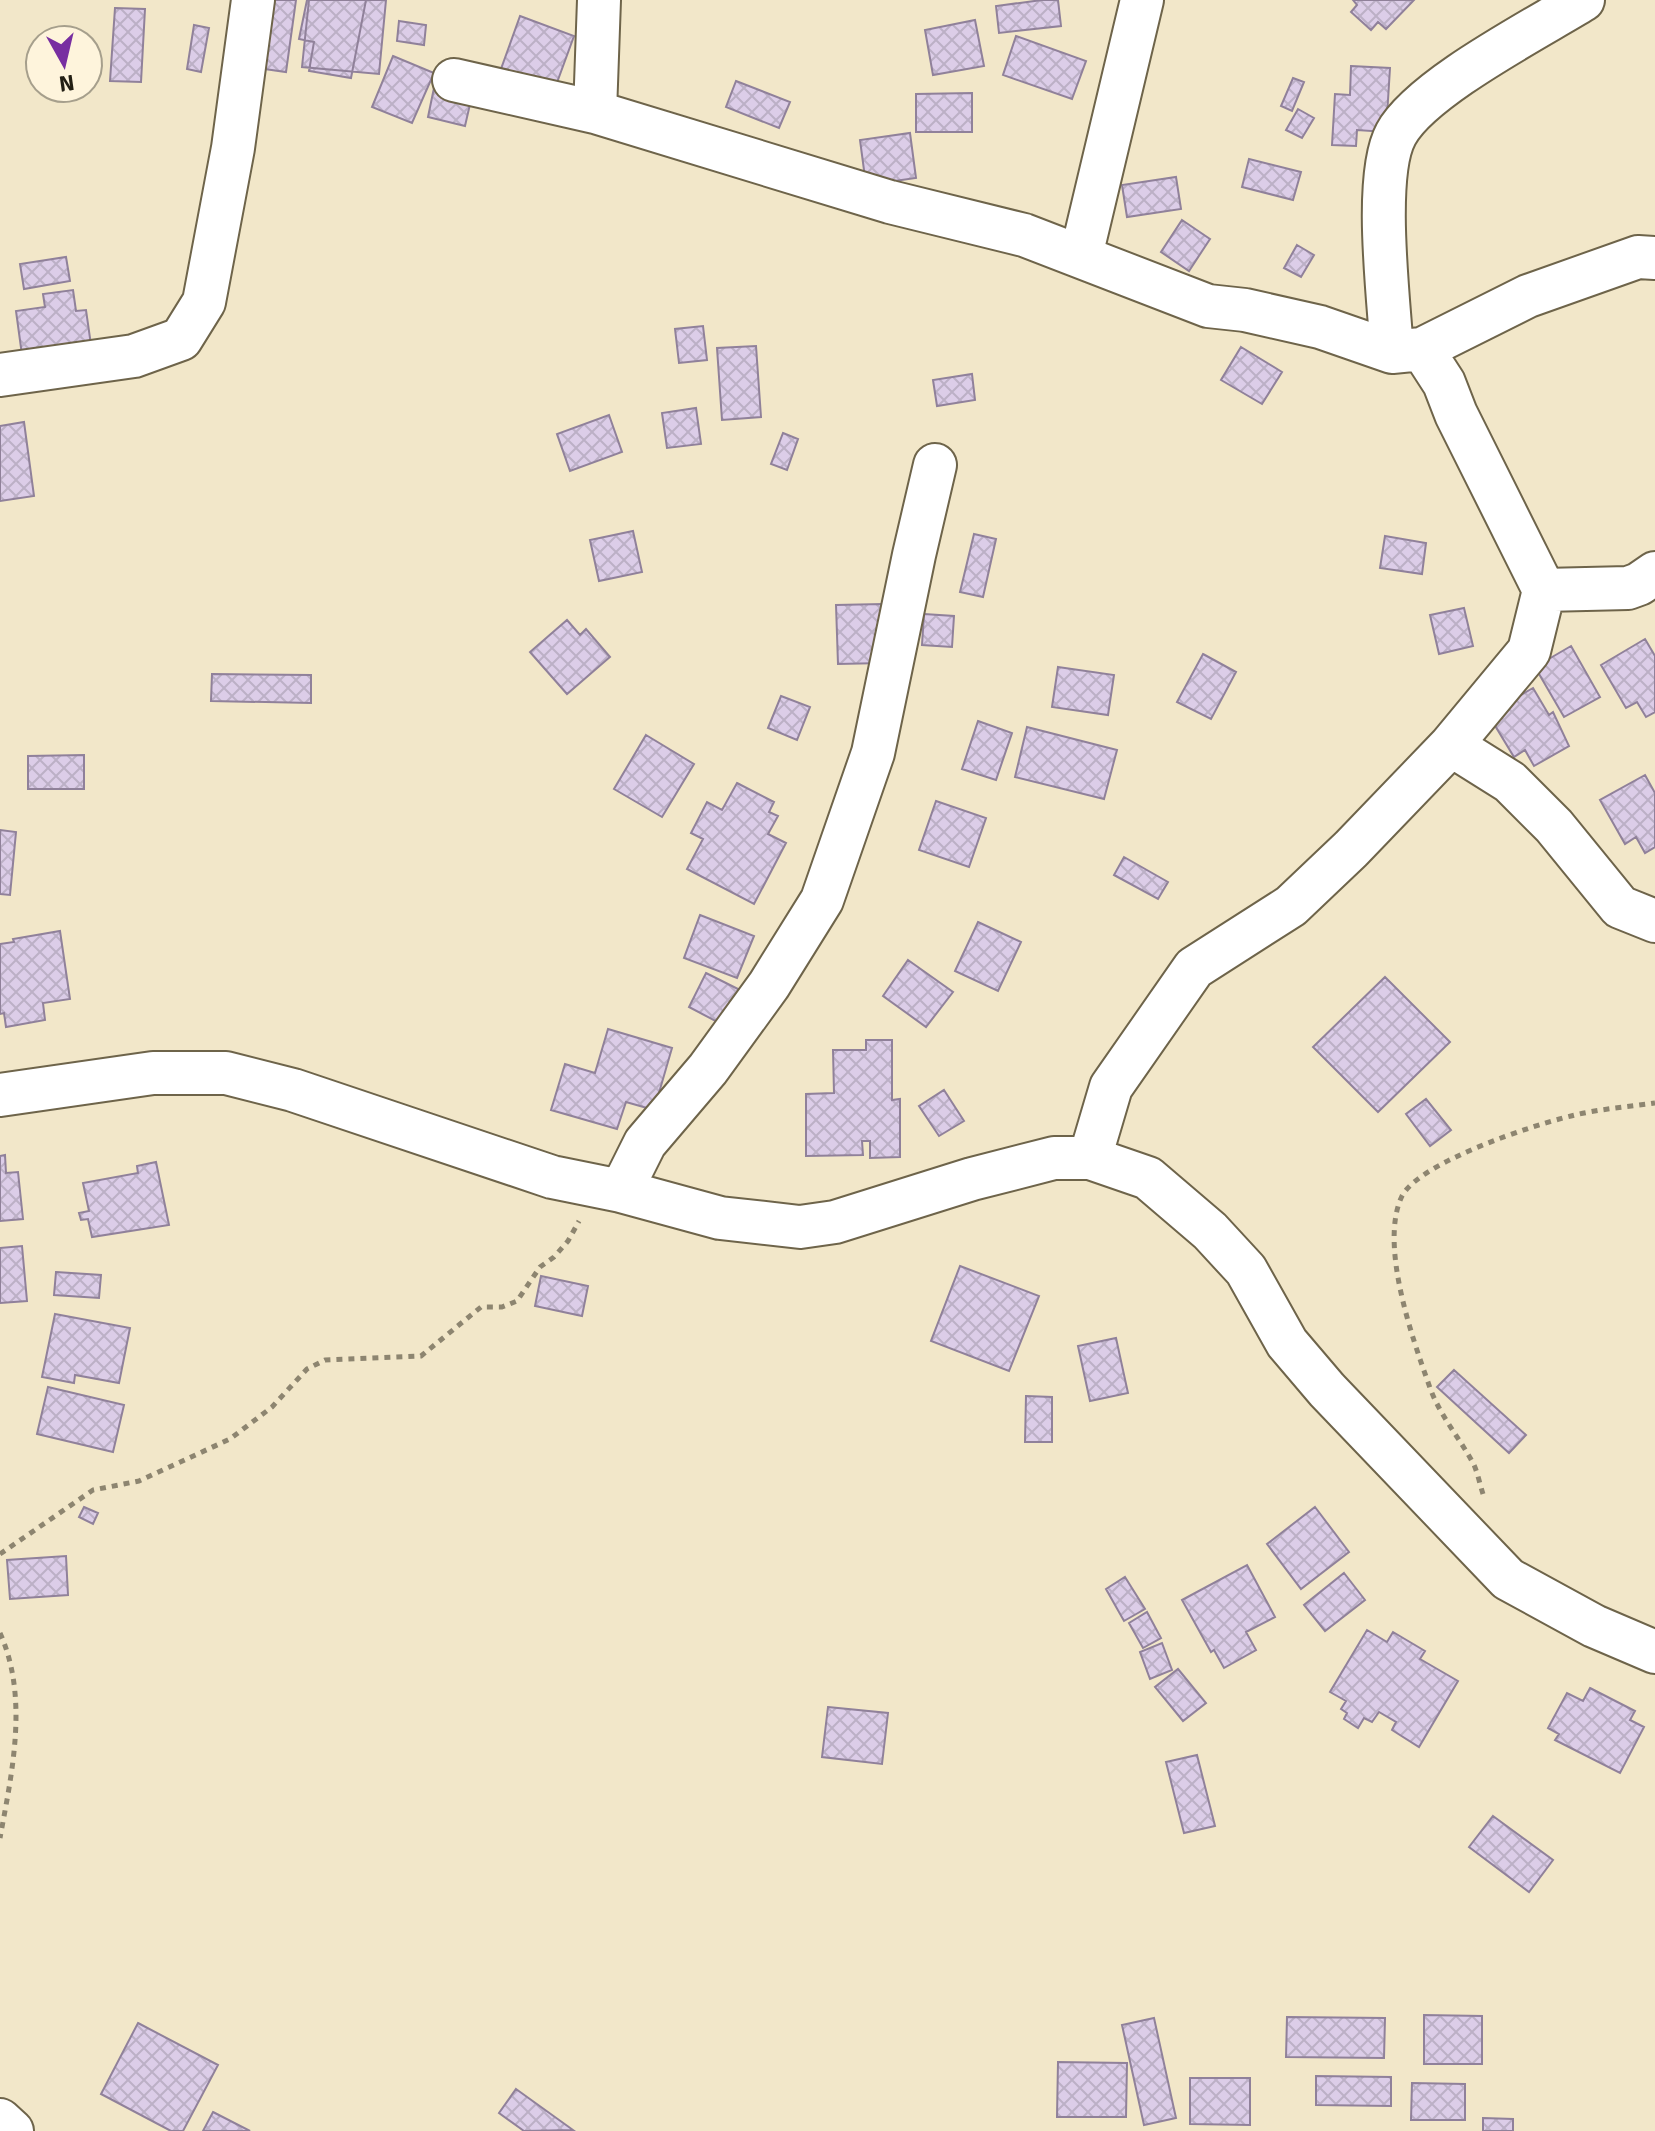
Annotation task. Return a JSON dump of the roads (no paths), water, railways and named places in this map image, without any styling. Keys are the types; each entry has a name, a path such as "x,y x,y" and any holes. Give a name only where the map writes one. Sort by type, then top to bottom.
{"street":[{"path":"0,375 134,356 181,339 204,302 233,148 253,0"},
{"path":"595,112 599,0"},
{"path":"1081,256 1142,0"},
{"path":"1407,350 1384,202 1389,157 1396,134 1425,103 1465,72 1583,0"},
{"path":"454,80 595,112 890,202 1024,235 1208,306 1245,310 1407,350 1444,383 1456,414 1544,590 1529,651 1451,745 1291,906 1194,968 1111,1087 1090,1158"},
{"path":"1407,350 1528,296 1638,257 1655,258"},
{"path":"621,1191 645,1143 708,1069 769,985 822,900 873,753 935,465"},
{"path":"1544,590 1628,588 1655,573"},
{"path":"1451,745 1510,782 1554,826 1620,907 1655,921"},
{"path":"0,1095 153,1073 226,1073 293,1090 552,1177 621,1191 720,1218 800,1227 835,1222 972,1179 1054,1158 1090,1158 1148,1178 1210,1231 1246,1270 1287,1343 1327,1390 1508,1579 1594,1626 1655,1652"},
{"path":"0,2120 12,2131"}]}
